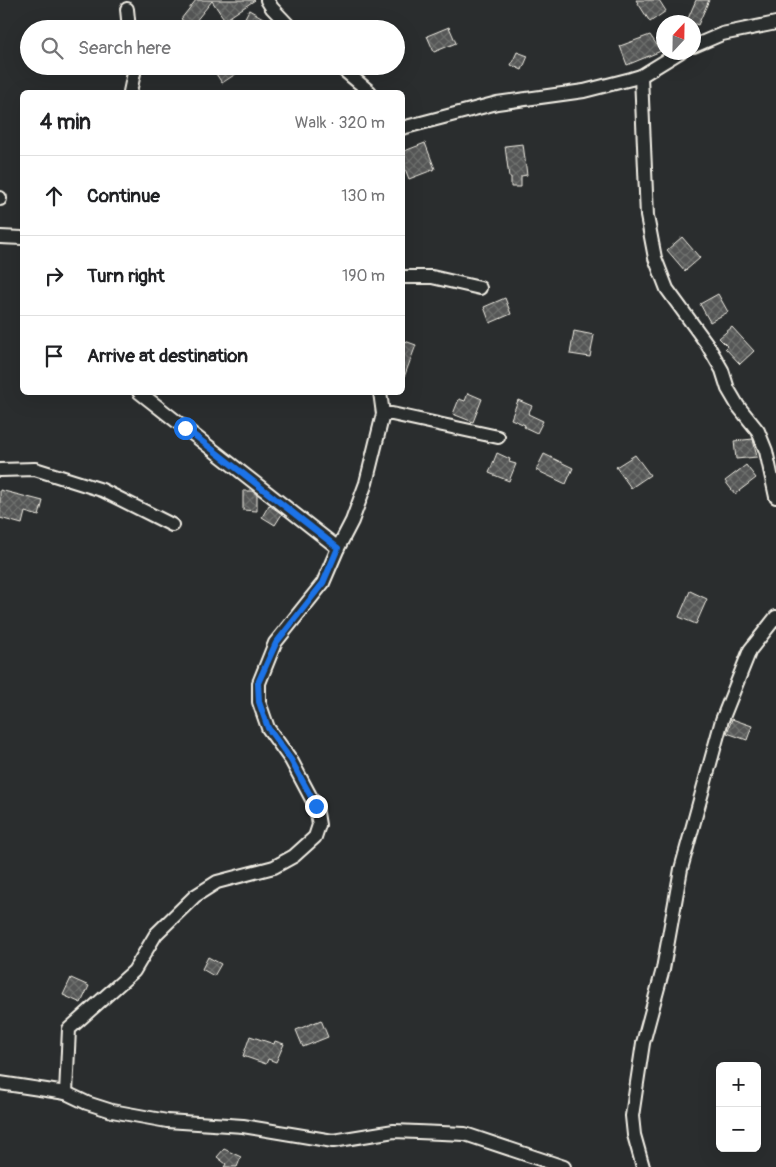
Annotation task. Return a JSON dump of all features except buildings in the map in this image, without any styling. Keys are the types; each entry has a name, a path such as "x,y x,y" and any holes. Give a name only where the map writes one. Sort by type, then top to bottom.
{"street":[{"path":"267,0 283,20"},
{"path":"127,8 128,20"},
{"path":"701,43 722,34 776,23"},
{"path":"405,126 497,103 584,91 641,76 667,60"},
{"path":"130,90 134,75"},
{"path":"350,75 368,90"},
{"path":"641,76 647,216 655,258 667,289 707,344 722,370 728,389 738,406 758,431 766,451 776,497"},
{"path":"0,237 20,238"},
{"path":"405,277 432,277 480,288"},
{"path":"143,395 338,548"},
{"path":"66,1093 69,1029 134,971 156,934 195,896 217,882 274,867 294,856 315,837 319,825 316,806 291,760 268,728 259,702 258,683 276,643 323,583 352,521 366,483 383,414 380,395"},
{"path":"383,414 392,414 498,437"},
{"path":"0,470 35,469 102,490 172,526"},
{"path":"643,1167 634,1136 632,1116 643,1043 662,969 682,869 722,720 750,650 776,617"},
{"path":"0,1083 66,1093 87,1103 112,1111 167,1120 242,1126 333,1141 394,1130 465,1134 564,1167"}],"route":[{"path":"185,428 338,548 323,583 276,643 258,683 259,702 268,728 291,760 316,806"}]}
